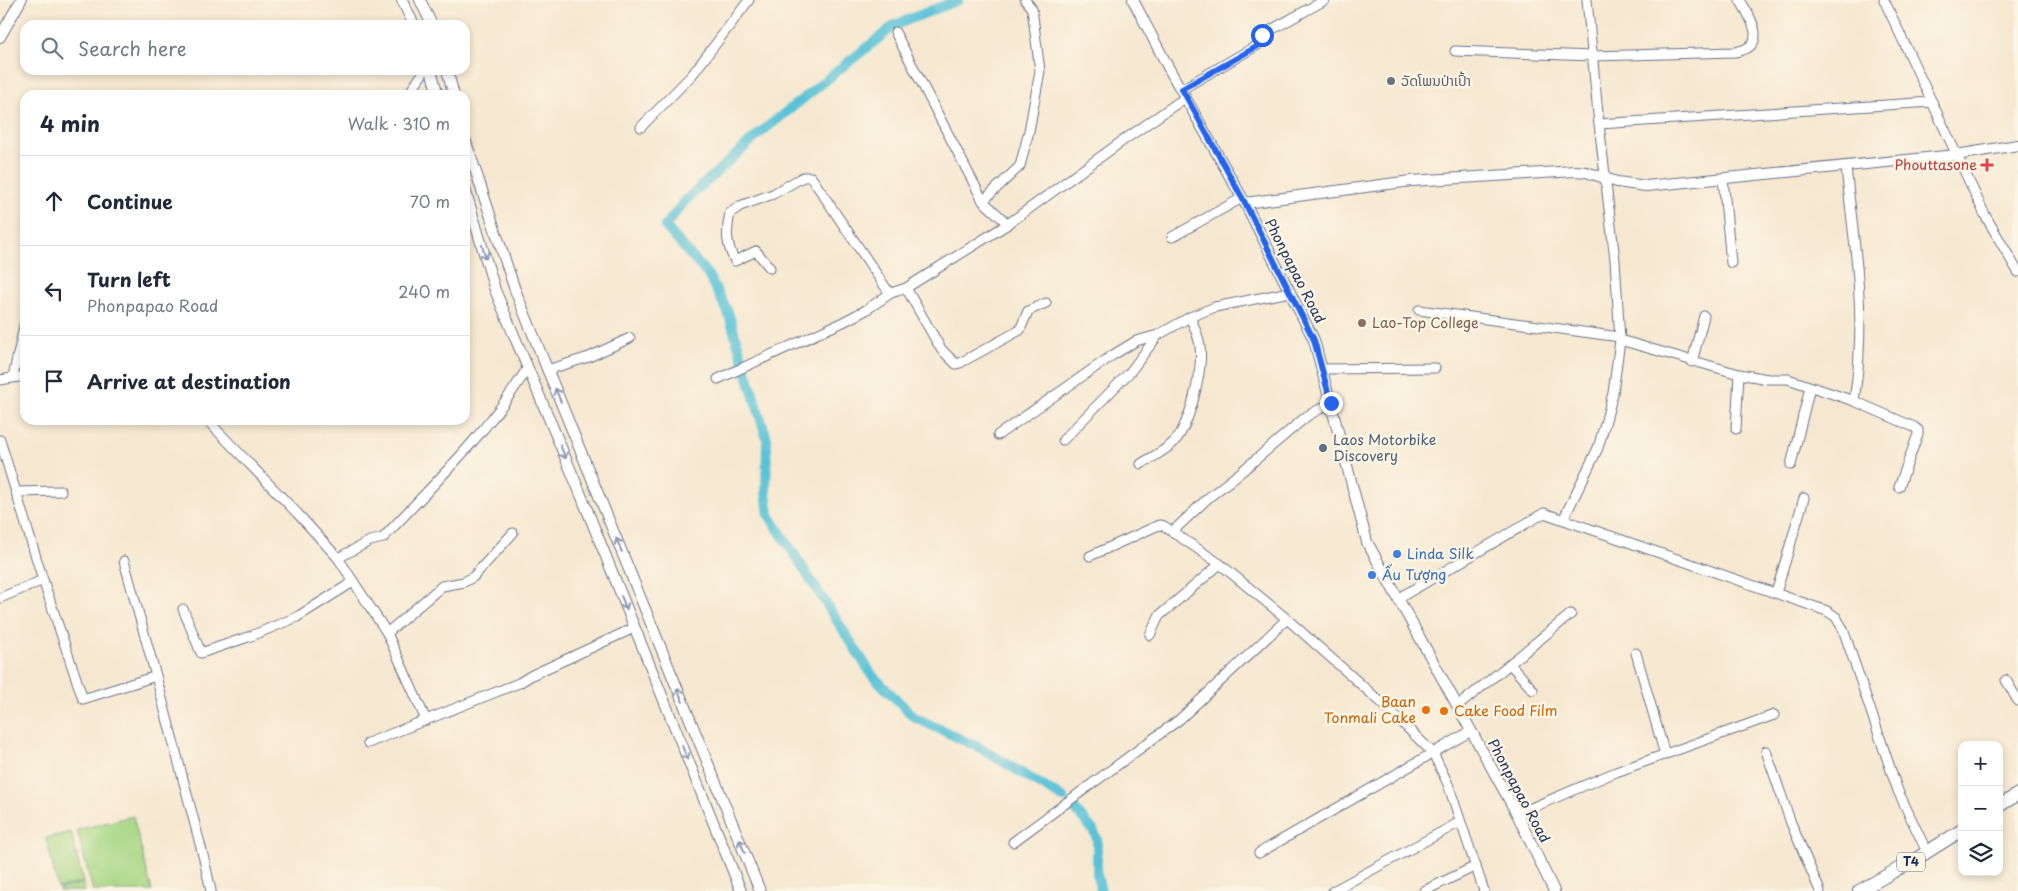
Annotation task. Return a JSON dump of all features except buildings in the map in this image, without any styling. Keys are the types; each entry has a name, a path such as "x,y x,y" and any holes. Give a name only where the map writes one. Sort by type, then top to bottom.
{"main road":[{"path":"2003,803 2018,794"},
{"name":"T4","path":"1859,891 1960,831"}],"street":[{"path":"0,37 21,0"},
{"path":"402,0 412,20"},
{"path":"420,0 430,20"},
{"path":"640,127 692,75 749,0"},
{"path":"983,201 1020,166 1029,131 1040,71 1032,10 1025,0"},
{"name":"Phonpapao Road","path":"1133,0 1168,67 1244,201 1314,340 1367,542 1517,814 1554,891"},
{"path":"718,379 843,322 866,310 891,293 906,288 1008,224 1121,142 1184,93 1258,46 1262,35 1326,0"},
{"path":"1564,518 1598,448 1613,393 1620,338 1615,260 1587,0"},
{"path":"1455,51 1593,56 1735,52 1746,50 1754,42 1755,35 1740,0"},
{"path":"1884,0 1985,215 2018,272"},
{"path":"895,32 983,201 1008,224"},
{"path":"411,90 422,75"},
{"path":"432,75 437,90"},
{"path":"448,75 453,90"},
{"path":"1599,124 1932,102"},
{"path":"1172,237 1244,201 1411,181 1575,171 1586,172 1605,179 1646,186 1956,155 2018,145"},
{"path":"470,154 515,290 760,891"},
{"path":"1846,167 1859,313 1860,351 1854,402"},
{"path":"770,268 756,251 735,261 727,247 727,225 730,213 740,206 774,194 803,177 811,177 891,293"},
{"path":"1723,178 1730,263"},
{"path":"470,206 495,290 741,891"},
{"path":"906,288 941,349 956,364 1020,330 1028,310 1046,304"},
{"path":"998,435 1136,341 1158,335 1190,317 1215,307 1290,292"},
{"path":"1419,310 1620,338 1692,362 1739,374 1788,380 1854,402 1918,430 1899,487"},
{"path":"1692,362 1704,316"},
{"path":"1142,464 1175,441 1187,417 1200,374 1200,345 1190,317"},
{"path":"1063,440 1130,372 1158,335"},
{"path":"547,370 589,357 630,338"},
{"path":"13,377 20,345"},
{"path":"1321,369 1435,368"},
{"path":"338,558 370,541 382,538 453,466 498,413 527,369"},
{"path":"1736,429 1739,374"},
{"path":"0,380 20,376"},
{"path":"1791,465 1810,387"},
{"path":"1172,532 1208,498 1307,416 1331,403"},
{"path":"212,425 338,558 387,633 426,720"},
{"path":"0,440 43,580 83,699 156,676"},
{"path":"16,492 62,491"},
{"path":"1776,593 1804,498"},
{"path":"1399,598 1544,513 1564,518 1827,611 1836,617 1843,629 1898,791 1927,852"},
{"path":"1090,556 1159,526 1164,526 1220,564 1287,619 1383,704 1433,754 1448,784 1484,891"},
{"path":"387,633 442,586 464,582 473,577 513,532"},
{"path":"124,562 156,676 211,891"},
{"path":"1150,635 1159,616 1220,564"},
{"path":"0,598 43,580"},
{"path":"183,609 200,653 251,636 297,617 353,582"},
{"path":"1458,706 1572,614"},
{"path":"1013,842 1180,719 1287,619"},
{"path":"368,743 519,683 532,675 634,628"},
{"path":"1636,653 1665,755"},
{"path":"1510,664 1533,690"},
{"path":"2006,680 2018,700"},
{"path":"1517,814 1616,772 1774,715"},
{"path":"1258,853 1471,731"},
{"path":"1766,751 1791,823 1820,891"},
{"path":"1333,891 1460,822"},
{"path":"1424,891 1476,866"}],"green space":[{"path":"133,816 152,891 93,891 77,830"},
{"path":"71,832 83,882 58,888 46,838"},
{"path":"83,883 85,891 59,891 59,889"}],"waterway":[{"path":"958,0 895,25 760,133 685,201 665,226 708,275 728,312 767,439 766,492 769,515 872,675 914,717 982,749 1063,798"},
{"path":"1071,805 1093,830 1097,839 1097,875 1101,891"}],"place":[{"name":"ວັດໂພນປ່າເປົ້າ","path":"1391,81"},
{"name":"Phouttasone","path":"1987,165"},
{"name":"Lao-Top College","path":"1362,323"},
{"name":"Laos Motorbike Discovery","path":"1323,448"},
{"name":"Linda Silk","path":"1397,554"},
{"name":"Ấu Tượng","path":"1372,575"},
{"name":"Baan Tonmali Cake","path":"1426,710"},
{"name":"Cake Food Film","path":"1444,711"}],"route":[{"path":"1262,35 1258,46 1182,89 1245,203 1314,340 1331,403"}]}
